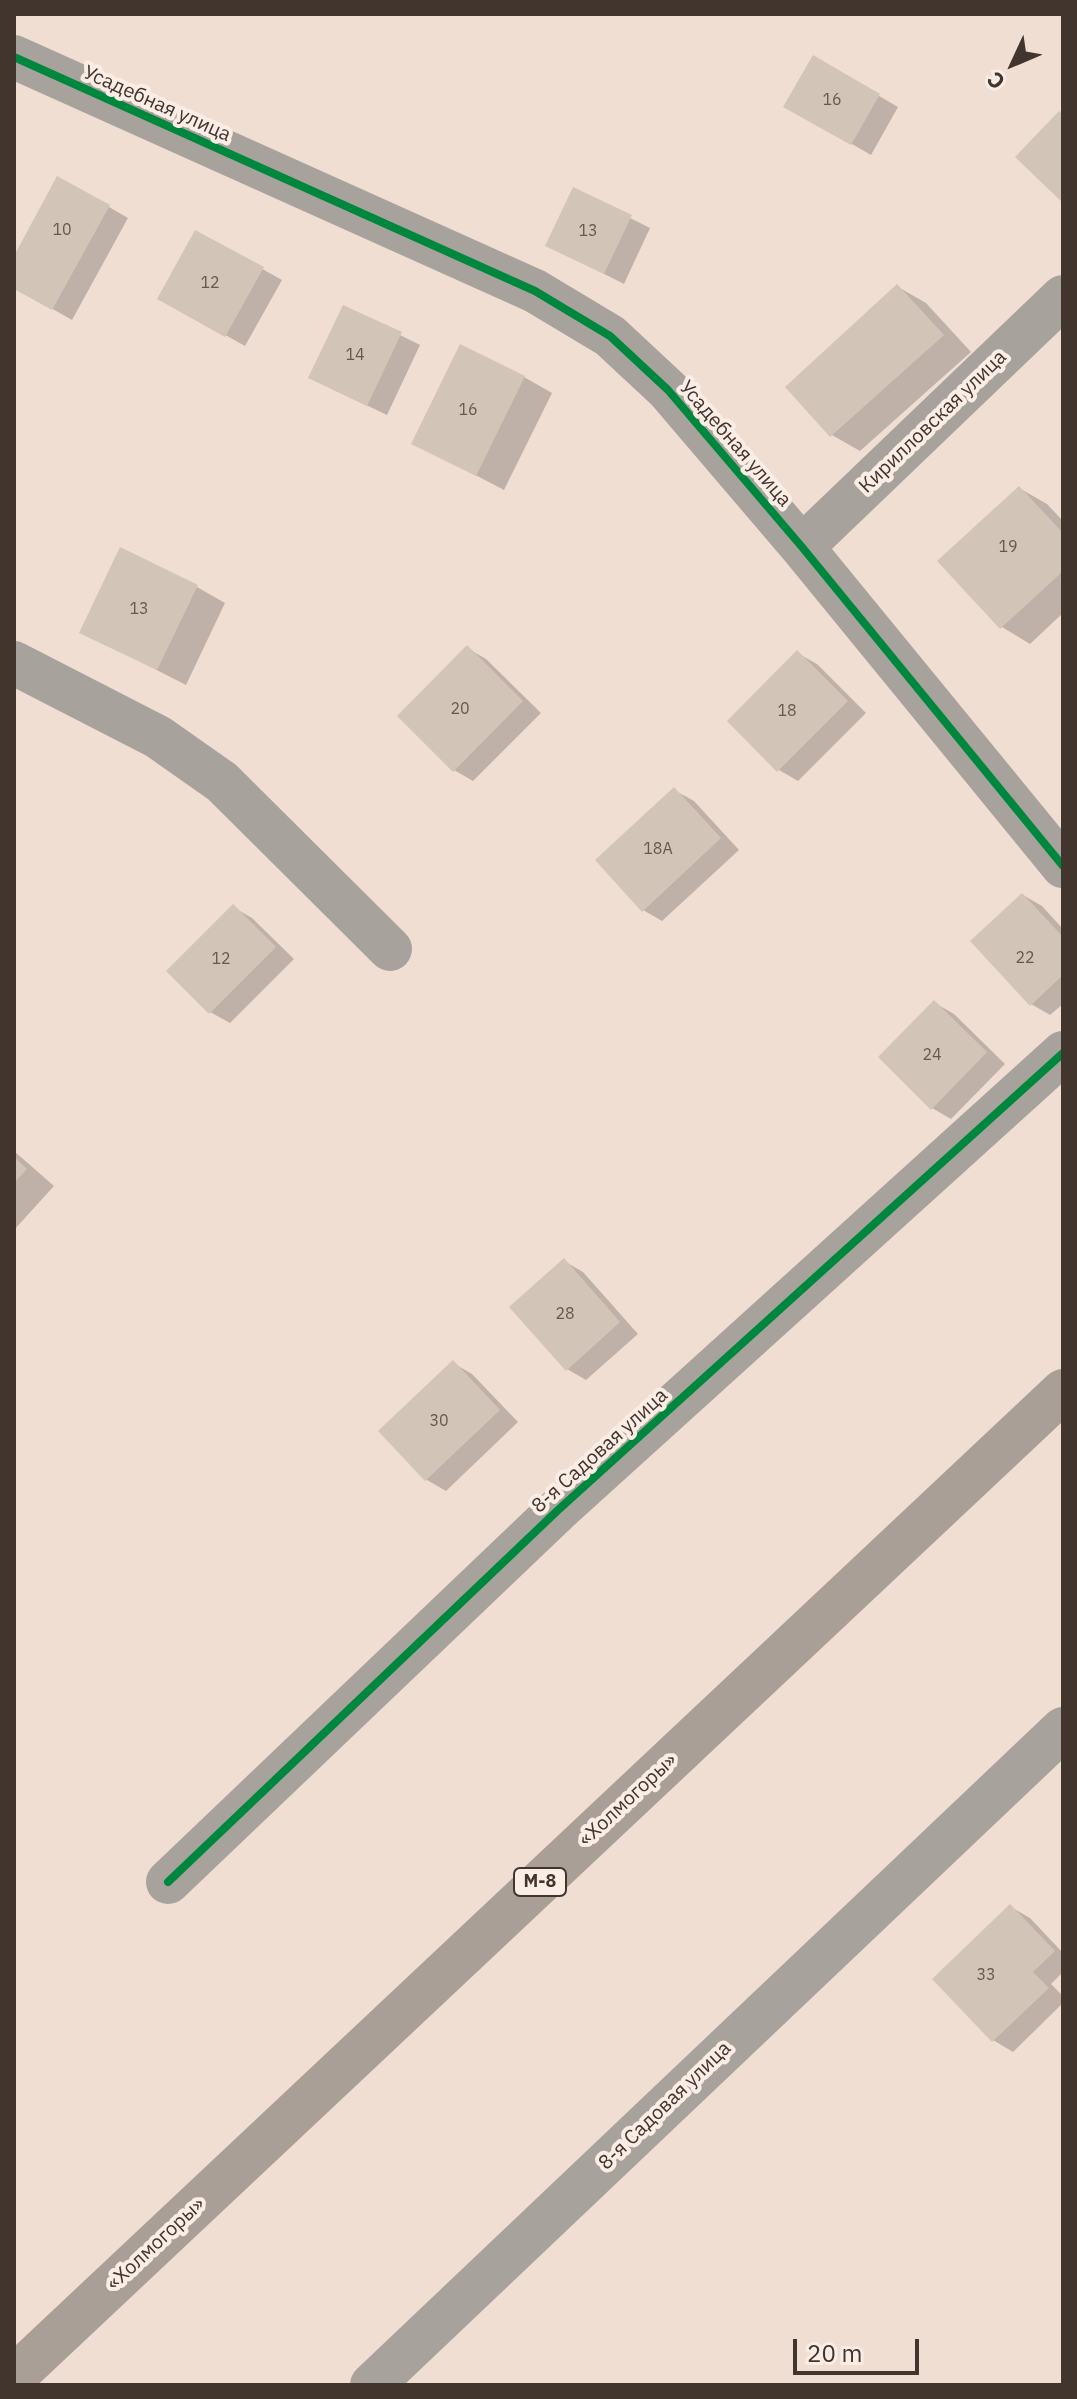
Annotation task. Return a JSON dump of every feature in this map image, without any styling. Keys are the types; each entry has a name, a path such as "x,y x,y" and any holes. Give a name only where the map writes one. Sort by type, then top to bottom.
{"highway":[{"name":"«Холмогоры»","path":"15,2376 1063,1391"}],"street":[{"name":"Усадебная улица","path":"14,57 535,291 610,336 668,390 802,547 1063,866"},
{"name":"Кирилловская улица","path":"802,547 1063,297"},
{"path":"14,663 158,737 222,782 390,949"},
{"name":"8-я Садовая улица","path":"168,1882 557,1511 1063,1053"},
{"name":"8-я Садовая улица","path":"372,2385 1063,1729"}],"building":[{"path":"813,55 880,94 851,145 783,107"},
{"path":"1059,111 1063,115 1063,203 1015,157"},
{"path":"57,176 110,205 52,310 14,289 14,256"},
{"path":"573,187 632,215 604,274 545,246"},
{"path":"195,230 264,267 225,337 157,299"},
{"path":"897,284 944,335 830,437 785,387"},
{"path":"343,305 402,332 367,406 308,378"},
{"path":"460,344 525,376 476,476 411,444"},
{"path":"1019,486 1063,533 1063,571 1000,629 937,561"},
{"path":"120,547 198,585 157,670 79,633"},
{"path":"467,645 523,701 453,772 397,716"},
{"path":"797,650 848,701 777,772 727,721"},
{"path":"674,787 721,838 642,912 595,860"},
{"path":"1022,893 1063,937 1063,975 1030,1006 970,941"},
{"path":"233,904 276,947 209,1014 166,971"},
{"path":"934,1000 987,1052 931,1110 878,1057"},
{"path":"14,1157 27,1169 14,1183"},
{"path":"564,1258 620,1322 566,1371 509,1307"},
{"path":"453,1360 500,1410 425,1481 378,1431"},
{"path":"1010,1904 1055,1951 1033,1972 1049,1988 992,2042 932,1979"}],"cycle path":[{"path":"14,57 535,291 610,336 668,390 802,547 1063,866"},
{"path":"168,1882 557,1511 1063,1053"}]}
